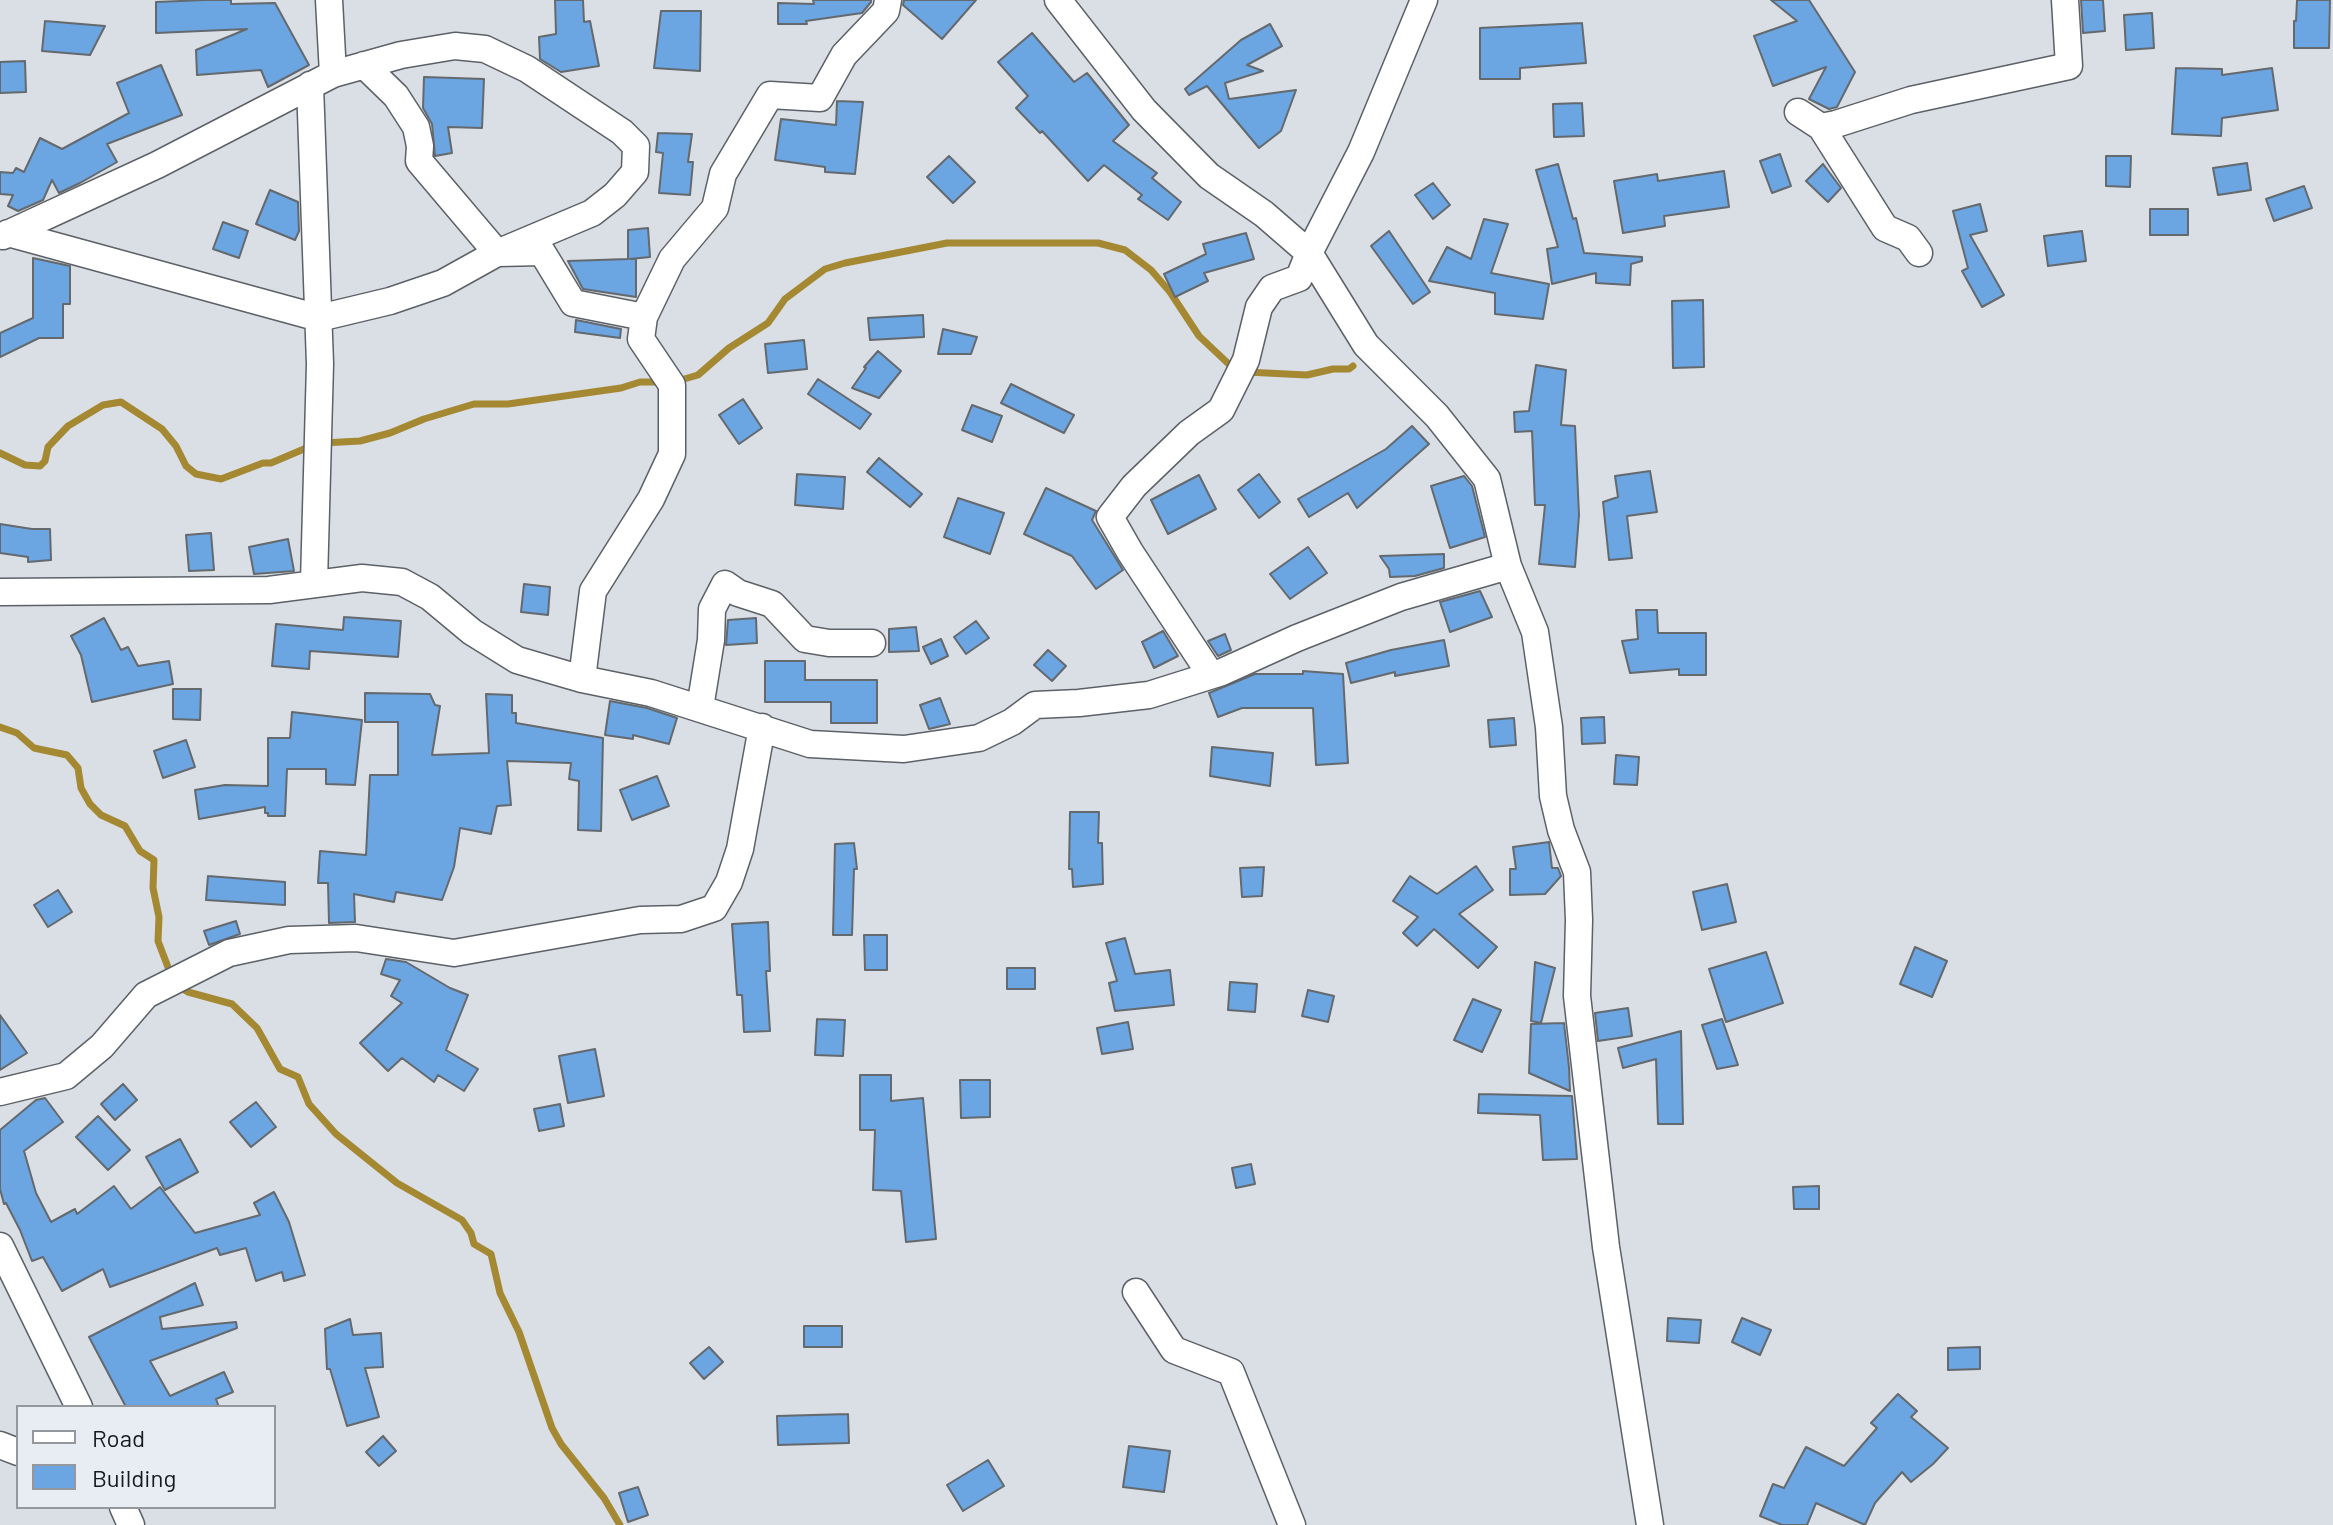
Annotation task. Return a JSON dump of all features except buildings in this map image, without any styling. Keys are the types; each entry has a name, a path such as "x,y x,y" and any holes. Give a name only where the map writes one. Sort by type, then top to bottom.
{"street":[{"path":"314,582 320,364 321,80 329,0"},
{"path":"582,679 593,591 651,499 672,454 672,385 641,339 644,317 672,259 715,208 723,174 770,95 820,98 844,55 886,11 888,0"},
{"path":"1058,0 1144,110 1209,176 1264,214 1309,253 1366,345 1437,416 1487,479 1508,566 1535,632 1549,727 1553,796 1577,872 1577,996 1602,1218 1650,1525"},
{"path":"1211,675 1110,517 1134,486 1189,433 1221,410 1246,360 1259,307 1272,288 1299,278 1361,152 1424,0"},
{"path":"1821,127 1911,100 2069,66 2065,0"},
{"path":"455,46 485,49 527,69 622,132 636,146 635,172 615,195 592,213 497,253 443,283 390,301 319,318 4,235 157,165 321,80 401,55 455,46"},
{"path":"364,65 396,96 416,127 419,161 497,253"},
{"path":"1798,112 1821,127 1885,228 1908,238 1919,253"},
{"path":"497,253 542,252 573,303 644,317"},
{"path":"0,592 269,590 362,578 402,582 430,597 472,632 517,660 582,679 651,693 810,744 904,749 979,738 1012,722 1035,705 1149,695 1211,675 1401,597 1508,566"},
{"path":"700,708 711,640 712,609 725,584 738,593 772,604 805,639 829,643 872,643"},
{"path":"0,1092 66,1076 102,1046 146,995 229,953 289,940 356,938 454,953 640,920 681,919 714,908 729,882 740,849 762,727"},
{"path":"0,1246 78,1405"},
{"path":"1136,1292 1174,1350 1231,1372 1292,1525"}],"waterway":[{"path":"674,382 698,375 729,348 768,323 785,299 825,269 947,243 1098,243 1125,250 1151,270 1170,292 1199,336 1234,369"},
{"path":"1246,372 1307,375 1353,366"},
{"path":"323,443 360,441 474,404 508,404 621,388 640,382 662,382"},
{"path":"0,453 25,465 40,466 45,461 48,447 68,426 103,405 121,402 162,429 176,446 186,466 196,474 221,479 311,446"},
{"path":"0,727 17,733 34,748 67,755 78,768 81,788 90,804 101,815 125,826 140,851 154,860 158,941 171,975"},
{"path":"177,986 232,1004 257,1028 280,1069 298,1077 309,1104 336,1134 397,1183 462,1220 474,1244 491,1254 500,1293 519,1332 552,1428 620,1525"}]}
